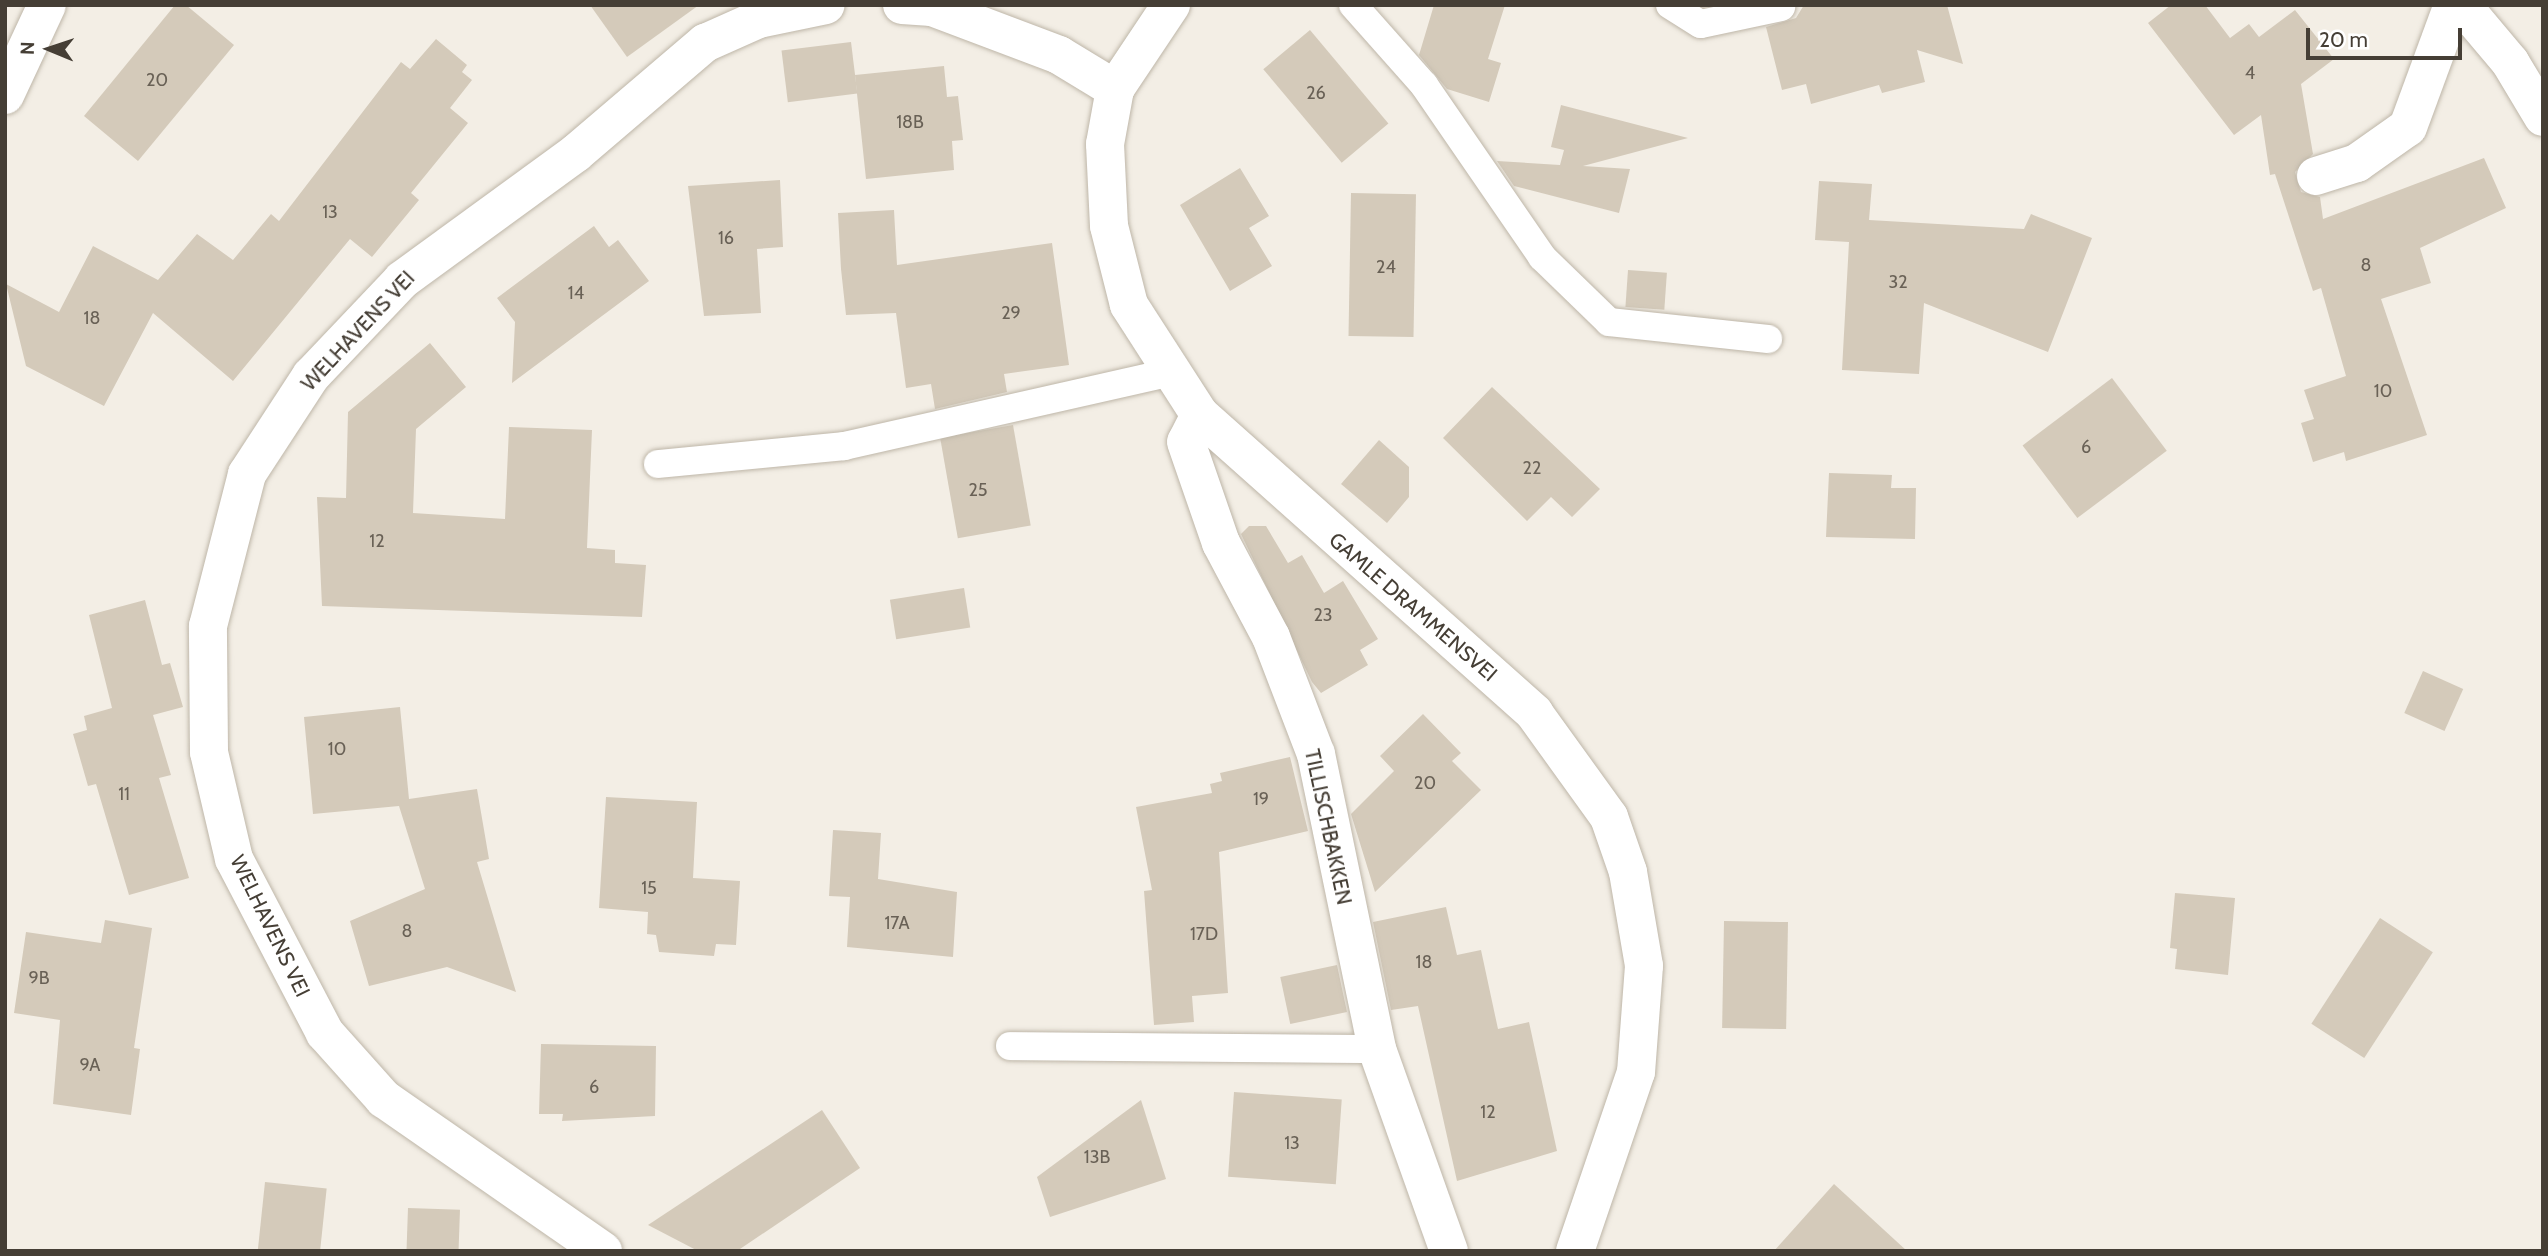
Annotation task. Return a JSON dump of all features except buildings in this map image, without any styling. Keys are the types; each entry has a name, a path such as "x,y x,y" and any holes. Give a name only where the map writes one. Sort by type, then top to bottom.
{"street":[{"path":"5,95 47,5"},
{"name":"WELHAVENS VEI","path":"603,1251 384,1099 326,1033 234,859 209,752 208,626 247,474 311,376 402,280 576,153 705,43 759,19 826,5"},
{"path":"902,5 932,7 1059,55 1115,89"},
{"name":"GAMLE DRAMMENSVEI","path":"1171,5 1115,89 1105,144 1109,226 1129,304 1169,373 1200,415 1534,713 1609,817 1628,872 1644,966 1636,1072 1574,1251"},
{"path":"2316,176 2357,163 2408,127 2453,5"},
{"path":"2462,5 2510,62 2543,117"},
{"name":"TILLISCHBAKKEN","path":"1200,415 1186,442 1221,543 1271,637 1315,754 1377,1049 1449,1251"}],"lane":[{"path":"1353,5 1424,85 1542,257 1609,322 1768,339"},
{"path":"1670,5 1701,24 1781,7"},
{"path":"658,464 844,446 1169,373"},
{"path":"1010,1046 1377,1049"}]}
